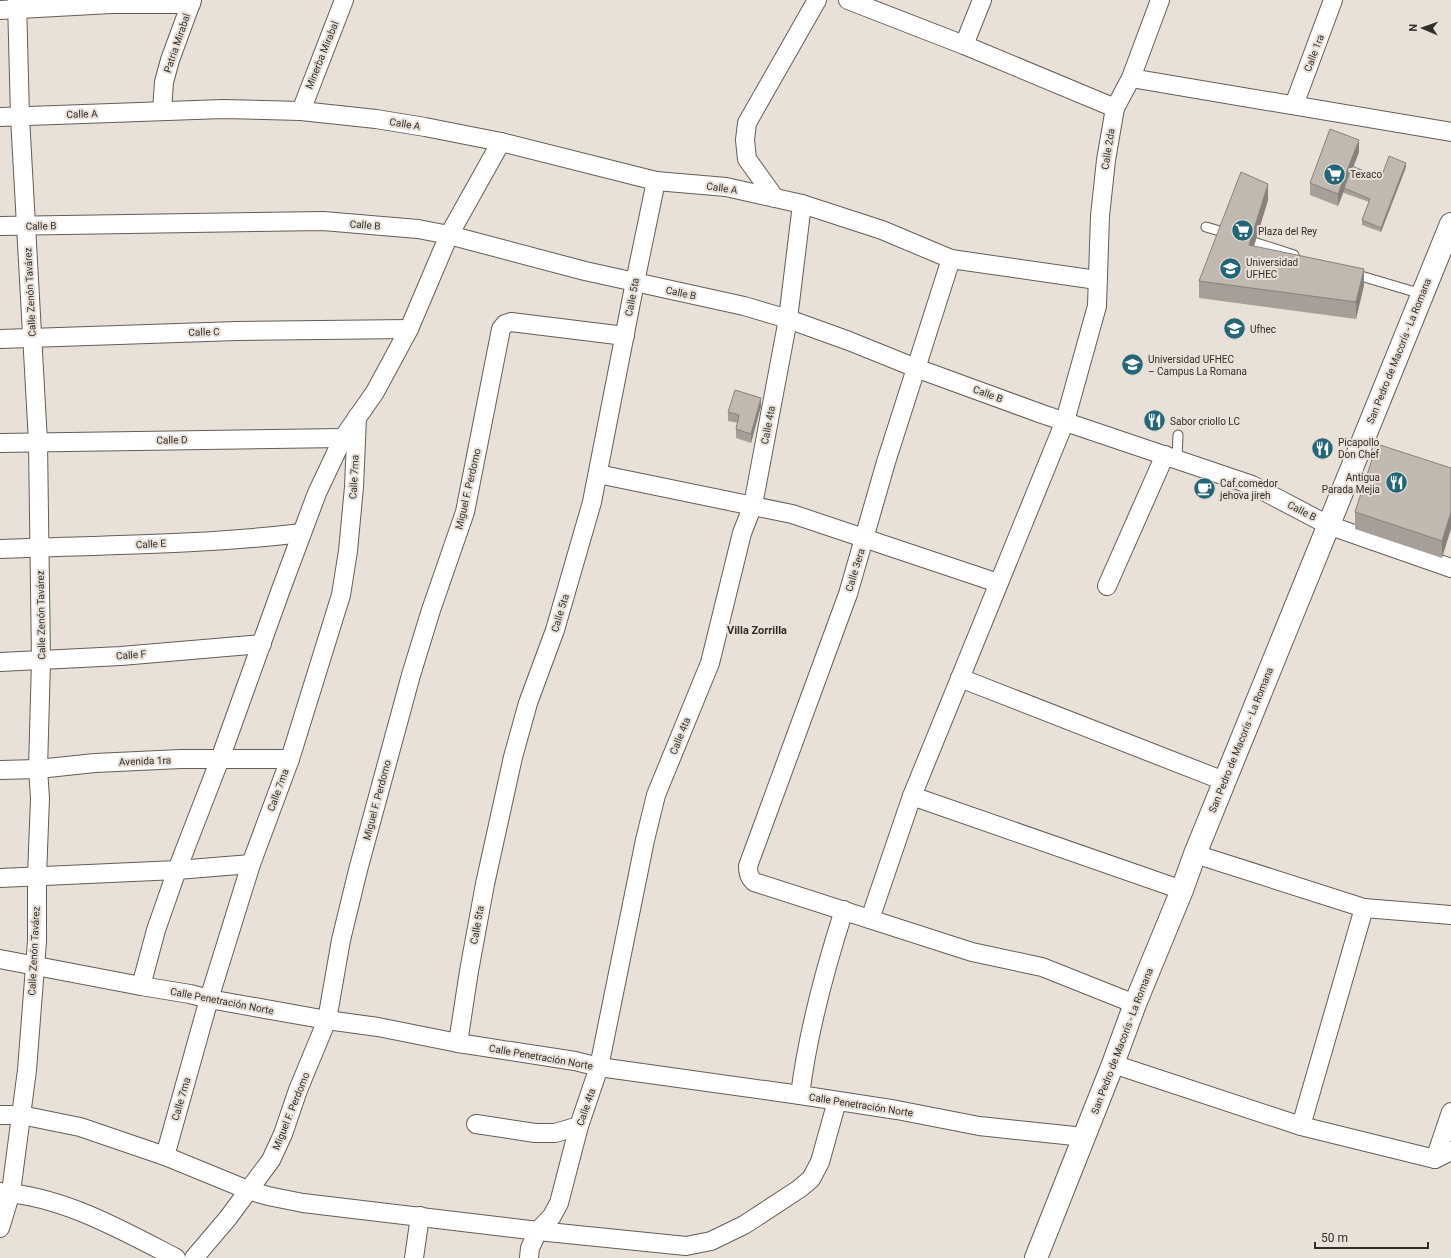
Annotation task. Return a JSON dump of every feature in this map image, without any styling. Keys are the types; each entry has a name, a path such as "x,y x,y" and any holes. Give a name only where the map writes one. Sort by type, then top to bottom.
{"main road":[{"name":"San Pedro de Macorís - La Romana","path":"1036,1258 1113,1064 1135,1004 1182,890 1194,854 1422,294 1449,235"}],"street":[{"name":"Minerba Mirabal","path":"300,111 344,0"},
{"path":"775,198 747,159 745,140 748,123 817,0"},
{"path":"848,0 964,45 1115,108"},
{"path":"964,45 982,0"},
{"name":"Calle 2da","path":"870,919 912,796 1065,421 1097,306 1100,216 1106,160 1115,108 1131,78 1160,0"},
{"name":"Calle 1ra","path":"1294,105 1334,0"},
{"path":"12,7 192,2"},
{"name":"Patria Mirabal","path":"162,111 164,82 170,60 192,2"},
{"name":"Calle Zenón Tavárez","path":"0,1228 21,1115 27,1070 37,941 37,876 40,798 38,769 41,661 38,442 27,226 12,7"},
{"path":"1131,78 1451,132"},
{"name":"Calle A","path":"0,117 223,109 300,111 383,120 501,142 656,181 726,187 802,204 882,230 951,258 1097,280"},
{"path":"141,986 156,930 177,870 220,759 317,493 343,438 375,392 409,329 449,236 501,142"},
{"name":"Calle 5ta","path":"458,1043 469,971 485,884 514,757 528,703 555,630 592,502 656,181"},
{"name":"Calle 4ta","path":"529,1258 530,1248 538,1231 552,1216 559,1203 579,1126 599,1067 656,795 710,663 742,533 753,505 788,319 802,204"},
{"name":"Calle B","path":"0,226 323,221 418,229 449,236 635,282 744,306 788,319 916,368 1252,485 1328,525 1451,568"},
{"name":"Calle 3era","path":"844,910 754,882 750,878 748,866 848,594 886,462 951,258"},
{"name":"Miguel F. Perdomo","path":"194,1258 228,1218 271,1160 283,1134 298,1090 327,1020 341,940 358,870 411,674 431,610 465,512 501,329 505,324 511,322 625,336"},
{"name":"Calle C","path":"0,338 237,331 409,329"},
{"name":"Calle 7ma","path":"165,1156 209,999 251,864 290,759 341,596 348,551 354,487 357,417"},
{"name":"Calle D","path":"0,443 343,438"},
{"path":"1107,586 1171,457"},
{"path":"598,474 792,514 998,583"},
{"name":"Calle E","path":"0,549 233,540 302,533"},
{"name":"Calle F","path":"0,662 135,655 262,644"},
{"path":"960,678 1224,781"},
{"name":"Avenida 1ra","path":"0,770 38,769 95,763 181,759 290,759"},
{"path":"912,796 1182,890"},
{"path":"1194,854 1364,908 1451,915"},
{"path":"0,878 177,870 251,864"},
{"path":"1301,1126 1364,908"},
{"path":"800,1095 805,1057 819,992 844,910 906,932 972,952 1042,967 1135,1004"},
{"name":"Calle Penetración Norte","path":"0,959 190,994 209,999 327,1020 378,1027 458,1043 575,1061 599,1067 897,1110 979,1126 1084,1137"},
{"path":"1113,1064 1301,1126 1443,1155 1451,1112"},
{"path":"0,1115 21,1115 80,1127 165,1156 248,1190 268,1196 303,1203 538,1231 686,1246 711,1241 744,1225 799,1189 811,1179 820,1162 837,1101"},
{"path":"476,1124 534,1133 555,1133 579,1126"},
{"path":"6,1192 40,1199 77,1210 117,1227 176,1258"},
{"path":"414,1258 420,1216"}],"lane":[{"path":"1206,226 1305,259"},
{"path":"1342,270 1422,294"},
{"path":"1171,457 1178,435"}],"building":[{"name":"Texaco","path":"1330,129 1359,140 1338,194 1310,183"},
{"path":"1389,156 1406,163 1381,228 1362,220 1370,199 1344,188 1352,166 1381,178"},
{"name":"Plaza del Rey","path":"1241,172 1268,184 1249,245 1364,269 1356,302 1199,281"},
{"path":"735,390 761,398 751,434 736,429 739,415 728,412"},
{"path":"1377,444 1451,468 1451,512 1442,541 1355,512"}],"place":[{"name":"Texaco","path":"1334,174"},
{"name":"Plaza del Rey","path":"1242,231"},
{"name":"Universidad UFHEC","path":"1231,268"},
{"name":"Ufhec","path":"1235,329"},
{"name":"Universidad UFHEC – Campus La Romana","path":"1133,365"},
{"name":"Sabor criollo LC","path":"1155,421"},
{"name":"Picapollo Don Chef","path":"1322,448"},
{"name":"Antigua Parada Mejia","path":"1396,483"},
{"name":"Caf.comedor jehova jireh","path":"1205,489"}],"district":[{"name":"Villa Zorrilla","path":"757,630"}]}
